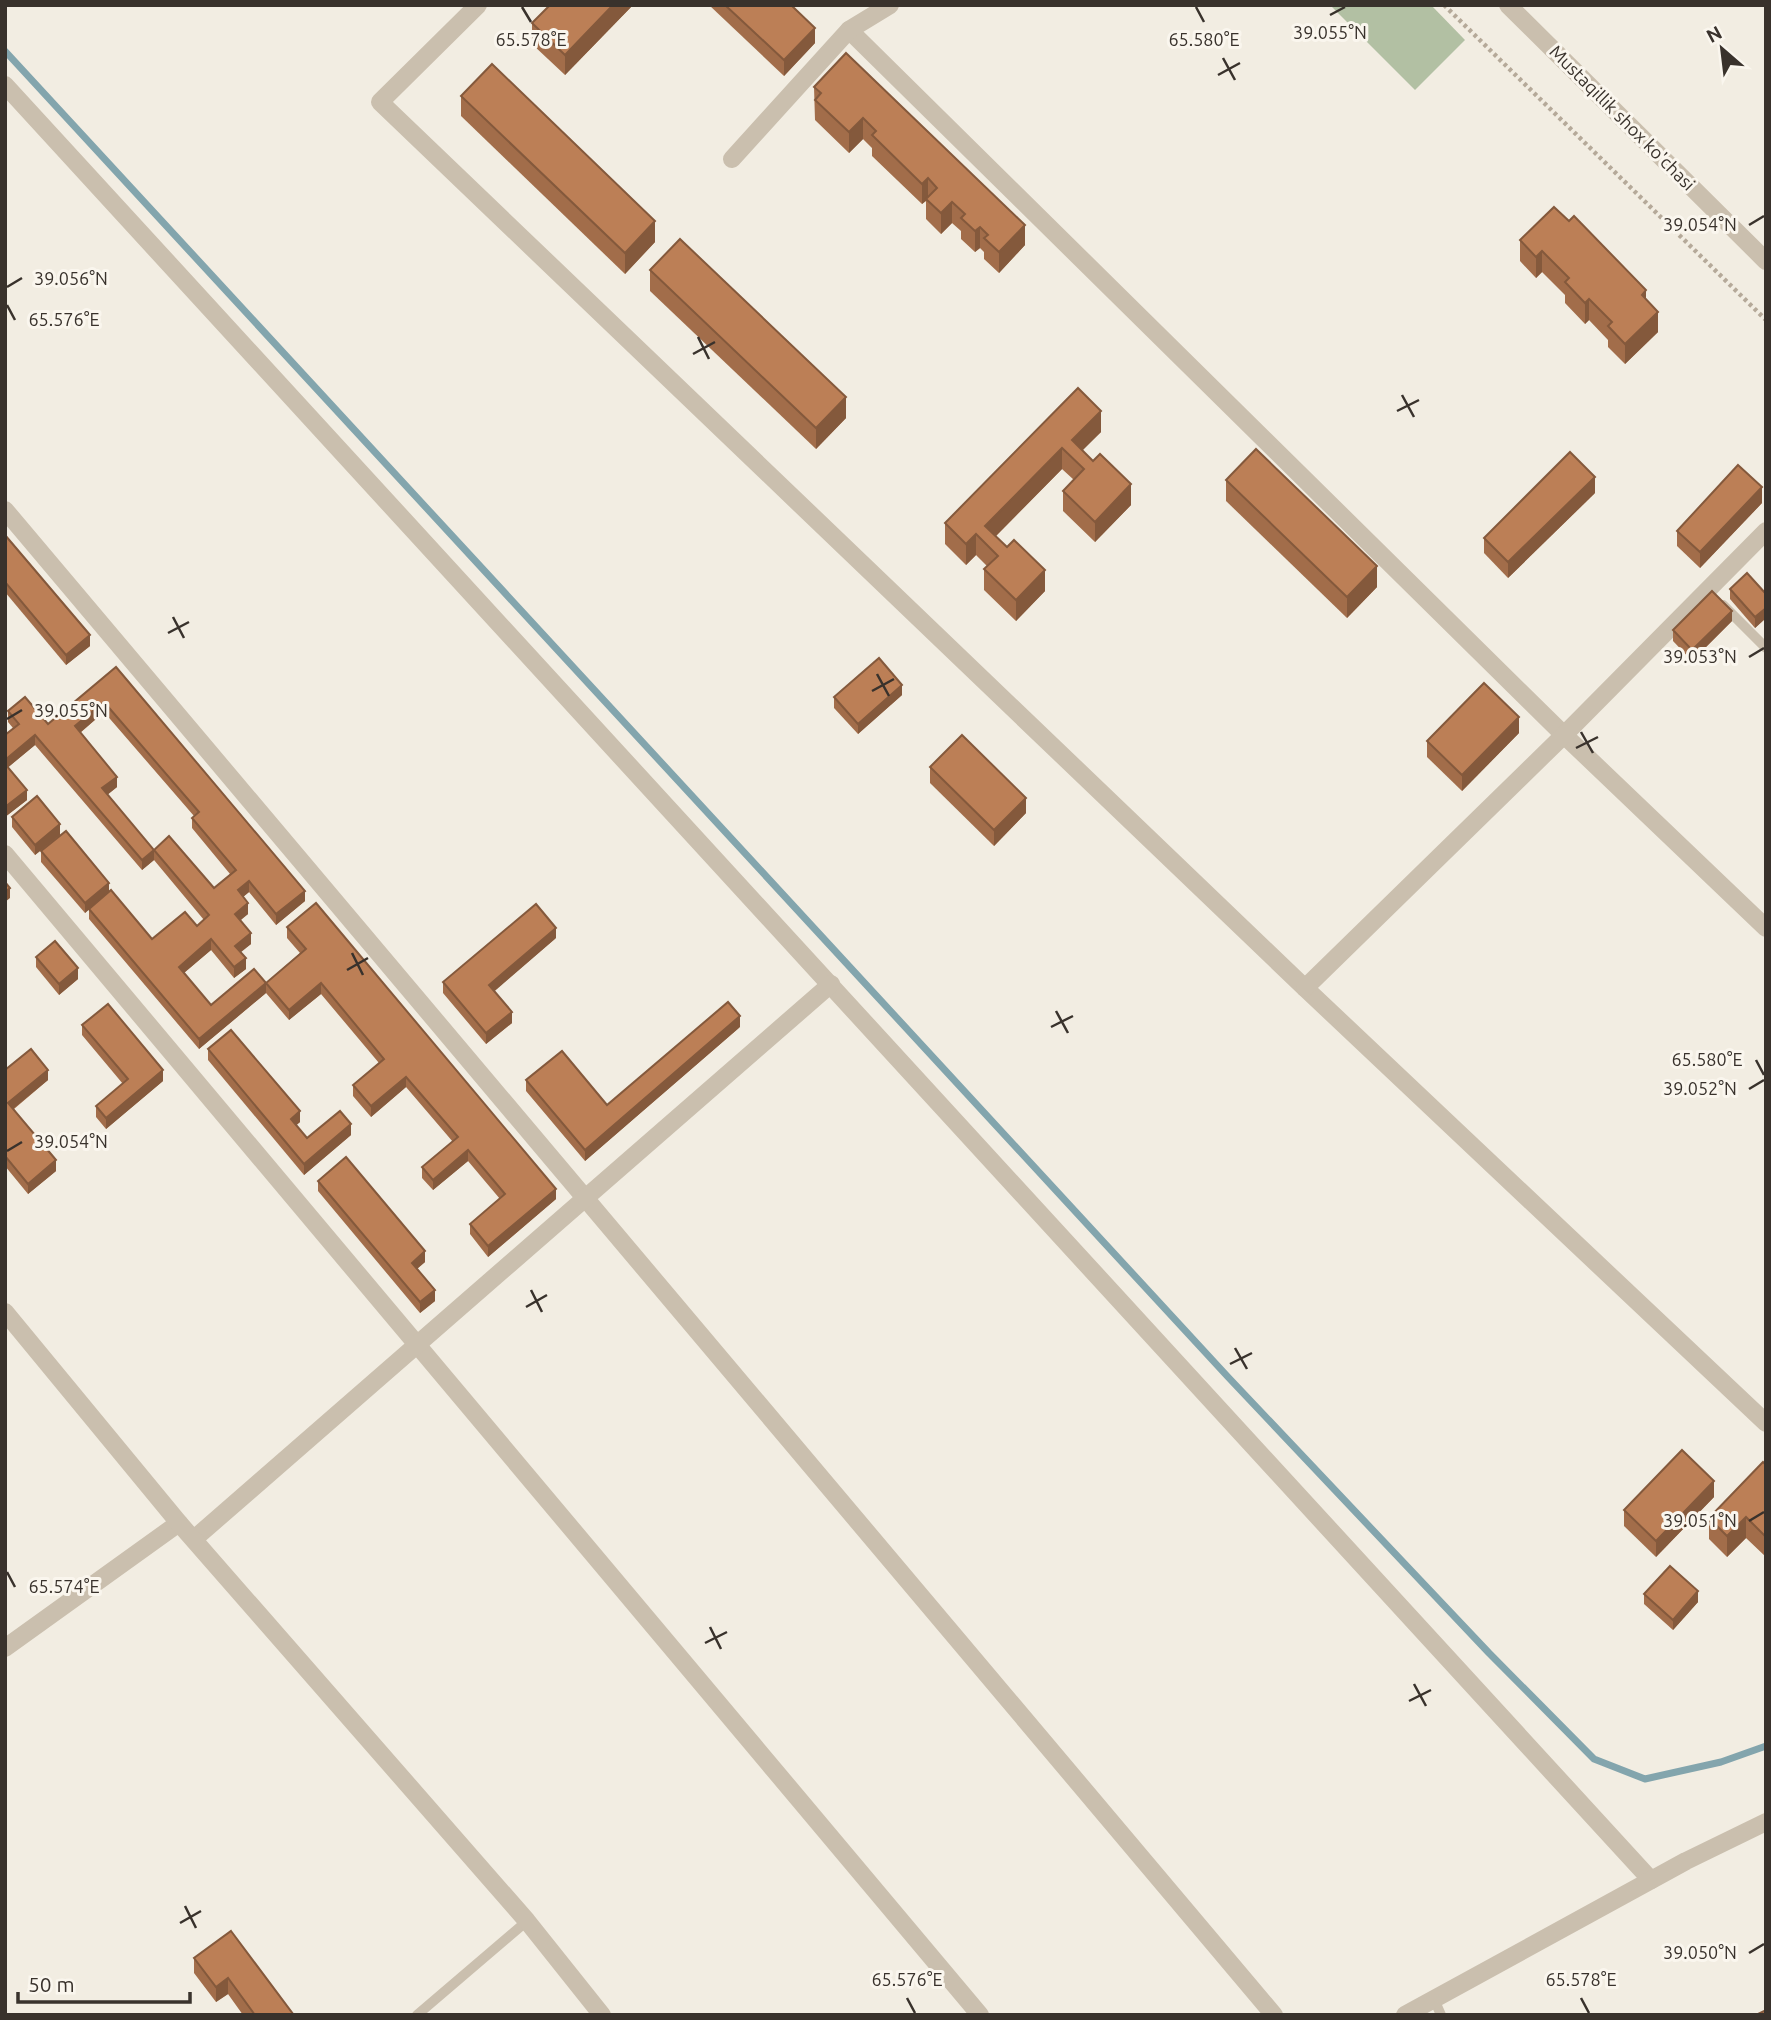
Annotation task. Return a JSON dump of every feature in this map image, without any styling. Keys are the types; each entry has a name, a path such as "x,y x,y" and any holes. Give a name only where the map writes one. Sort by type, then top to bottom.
{"street":[{"path":"478,5 380,102 1305,988 1766,1423"},
{"path":"732,159 849,30 890,5"},
{"name":"Mustaqillik shox ko'chasi","path":"1508,5 1766,261"},
{"path":"849,30 1564,735 1766,928"},
{"path":"5,85 1651,1880"},
{"path":"5,510 584,1200 1274,2015"},
{"path":"1305,988 1564,735 1766,531"},
{"path":"5,854 980,2015"},
{"path":"194,1539 831,984"},
{"path":"5,1312 179,1522 527,1921 602,2015"},
{"path":"5,1648 179,1522"},
{"path":"1405,2015 1437,2007 1651,1880 1766,1822"}],"lane":[{"path":"1708,590 1766,648"},
{"path":"417,2015 527,1921"}],"path":[{"path":"1444,5 1766,320"}],"green space":[{"path":"1330,5 1431,5 1465,40 1415,90"}],"building":[{"path":"550,5 613,5 565,55 532,23"},
{"path":"725,5 791,5 815,28 784,60"},
{"path":"846,53 1025,225 999,252 984,238 988,235 980,227 975,231 961,218 965,214 952,202 941,213 926,199 937,188 928,178 922,184 872,135 876,131 863,118 849,132 815,100 821,93 814,87"},
{"path":"492,64 655,221 625,253 461,96"},
{"path":"1554,207 1569,221 1574,216 1646,290 1642,295 1658,312 1625,344 1608,326 1612,322 1589,299 1585,303 1565,282 1569,278 1542,251 1536,257 1520,240"},
{"path":"680,239 846,397 816,428 650,270"},
{"path":"1078,388 1101,411 1072,440 1093,461 1100,454 1131,484 1095,522 1063,491 1084,469 1062,448 985,526 1007,547 1014,540 1045,570 1016,600 984,569 998,556 976,534 966,544 945,523"},
{"path":"1256,449 1377,566 1347,597 1226,480"},
{"path":"1570,452 1595,477 1508,562 1484,538"},
{"path":"1738,465 1762,487 1700,552 1677,531"},
{"path":"5,535 90,635 66,655 5,582"},
{"path":"1747,573 1766,594 1766,608 1755,617 1730,589"},
{"path":"1712,591 1732,611 1692,650 1673,630"},
{"path":"879,658 902,685 858,724 834,697"},
{"path":"116,667 305,891 276,914 249,881 238,890 248,903 235,914 251,933 235,946 246,958 234,967 211,939 179,967 211,1005 254,969 266,983 199,1039 89,909 111,890 152,939 185,912 197,926 209,915 154,850 142,860 35,735 5,760 5,735 19,724 8,711 25,697 48,724","holes":["104,702 199,812 192,818 236,870 214,888 169,836 154,850 102,788 117,777 75,726"]},
{"path":"1484,683 1519,717 1462,775 1427,741"},
{"path":"962,735 1026,798 994,830 930,767"},
{"path":"5,765 27,790 5,807"},
{"path":"37,796 60,824 35,845 12,817"},
{"path":"66,831 109,883 85,903 41,851"},
{"path":"316,903 556,1189 488,1246 470,1224 505,1194 468,1150 433,1180 422,1167 458,1137 406,1077 371,1106 353,1085 384,1059 321,983 289,1010 266,983 306,949 287,927"},
{"path":"536,904 556,928 489,985 512,1012 486,1033 443,982"},
{"path":"55,941 78,968 59,984 36,957"},
{"path":"728,1002 740,1016 585,1150 526,1080 562,1051 607,1105"},
{"path":"108,1004 163,1070 106,1118 96,1106 128,1079 82,1025"},
{"path":"231,1030 300,1111 291,1119 307,1138 340,1111 351,1124 304,1164 208,1049"},
{"path":"31,1049 48,1070 8,1103 56,1160 28,1184 5,1156 5,1070"},
{"path":"346,1157 425,1251 412,1263 435,1290 420,1302 318,1181"},
{"path":"1682,1450 1714,1481 1656,1541 1624,1510"},
{"path":"1763,1462 1766,1465 1766,1537 1746,1517 1727,1536 1709,1518"},
{"path":"1670,1566 1698,1591 1673,1620 1644,1594"},
{"path":"231,1931 292,2015 255,2015 228,1978 216,1987 194,1958"}],"waterway":[{"path":"5,51 1228,1377 1489,1653 1594,1759 1645,1779 1721,1762 1766,1746"}]}
